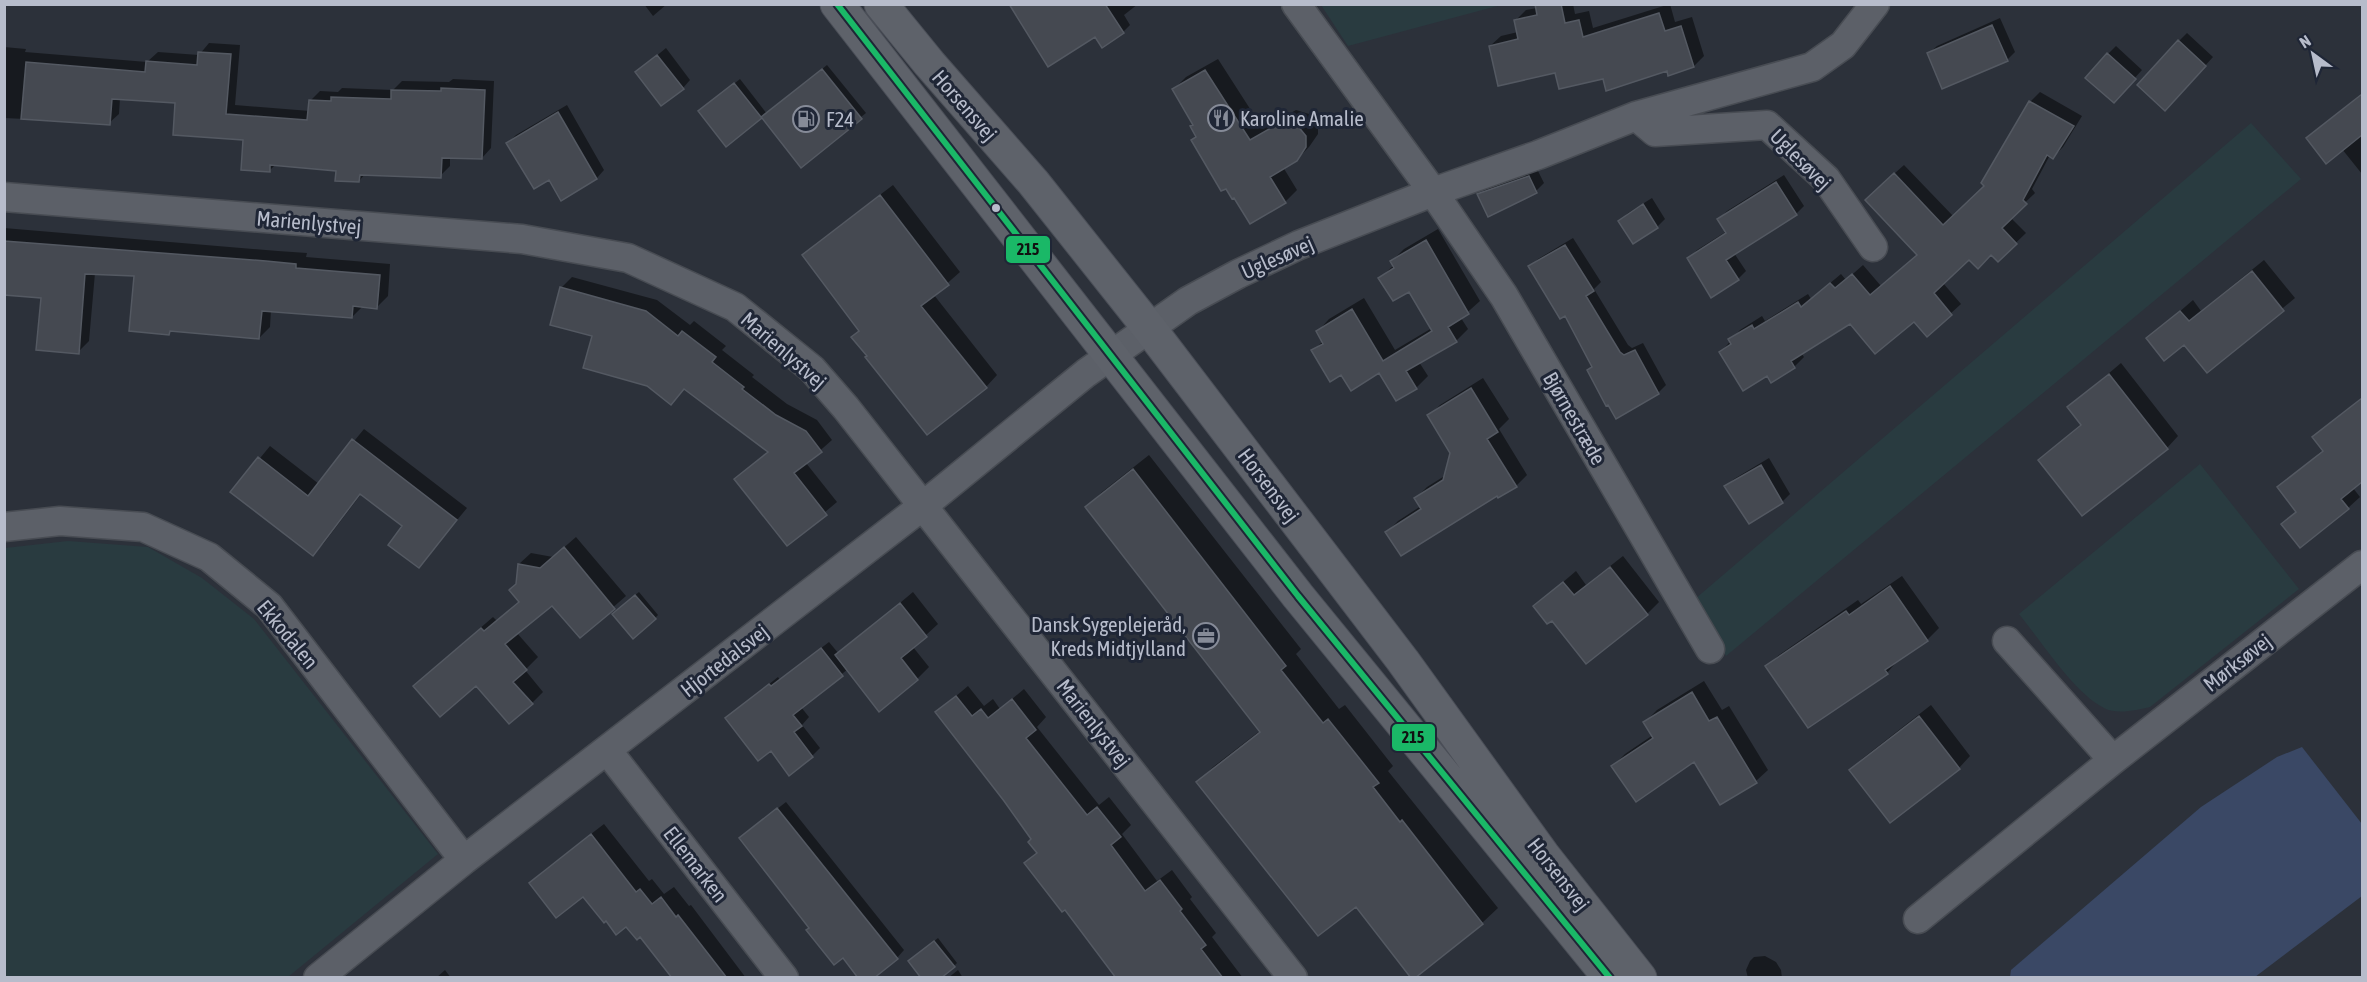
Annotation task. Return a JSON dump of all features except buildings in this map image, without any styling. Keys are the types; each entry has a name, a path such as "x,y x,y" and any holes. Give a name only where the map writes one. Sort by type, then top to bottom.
{"main road":[{"name":"Horsensvej","path":"837,4 1395,651 1543,855 1640,978"},
{"name":"Horsensvej","path":"881,4 929,63 1034,182 1130,341 1298,596 1610,978"}],"street":[{"path":"1296,4 1433,192"},
{"name":"Uglesøvej","path":"1130,341 1188,302 1238,274 1299,245 1636,116 1812,67 1843,45 1875,4"},
{"name":"Uglesøvej","path":"1636,116 1655,132 1767,124 1826,179 1873,247"},
{"name":"Bjørnestræde","path":"1433,192 1504,296 1710,649"},
{"name":"Marienlystvej","path":"4,197 522,239 628,258 735,307 812,369 846,408 1293,978"},
{"name":"Hjortedalsvej","path":"318,978 464,860 924,505 1130,341"},
{"name":"Ekkodalen","path":"4,527 60,521 143,526 209,557 268,606 464,860"},
{"name":"Mørksøvej","path":"1918,919 2113,760 2362,565"},
{"path":"2007,641 2113,760"},
{"name":"Ellemarken","path":"607,750 784,978"}],"shaded area":[{"path":"1321,5 1501,5 1348,46"},
{"path":"2251,123 2301,179 1726,656 1695,599"},
{"path":"2200,464 2299,589 2150,707 2127,711 2109,710 2081,691 2019,614"},
{"path":"68,541 148,547 202,578 254,619 438,854 288,977 5,977 5,548"}],"water":[{"path":"2302,747 2362,824 2362,896 2255,977 2010,977 2011,970 2201,807 2277,757"}],"transit line":[{"name":"215","path":"837,4 1298,596 1610,978"}],"place":[{"name":"Karoline Amalie","path":"1221,118"},
{"name":"F24","path":"806,119"},
{"name":"Dansk Sygeplejeråd, Kreds Midtjylland","path":"1206,636"}]}
